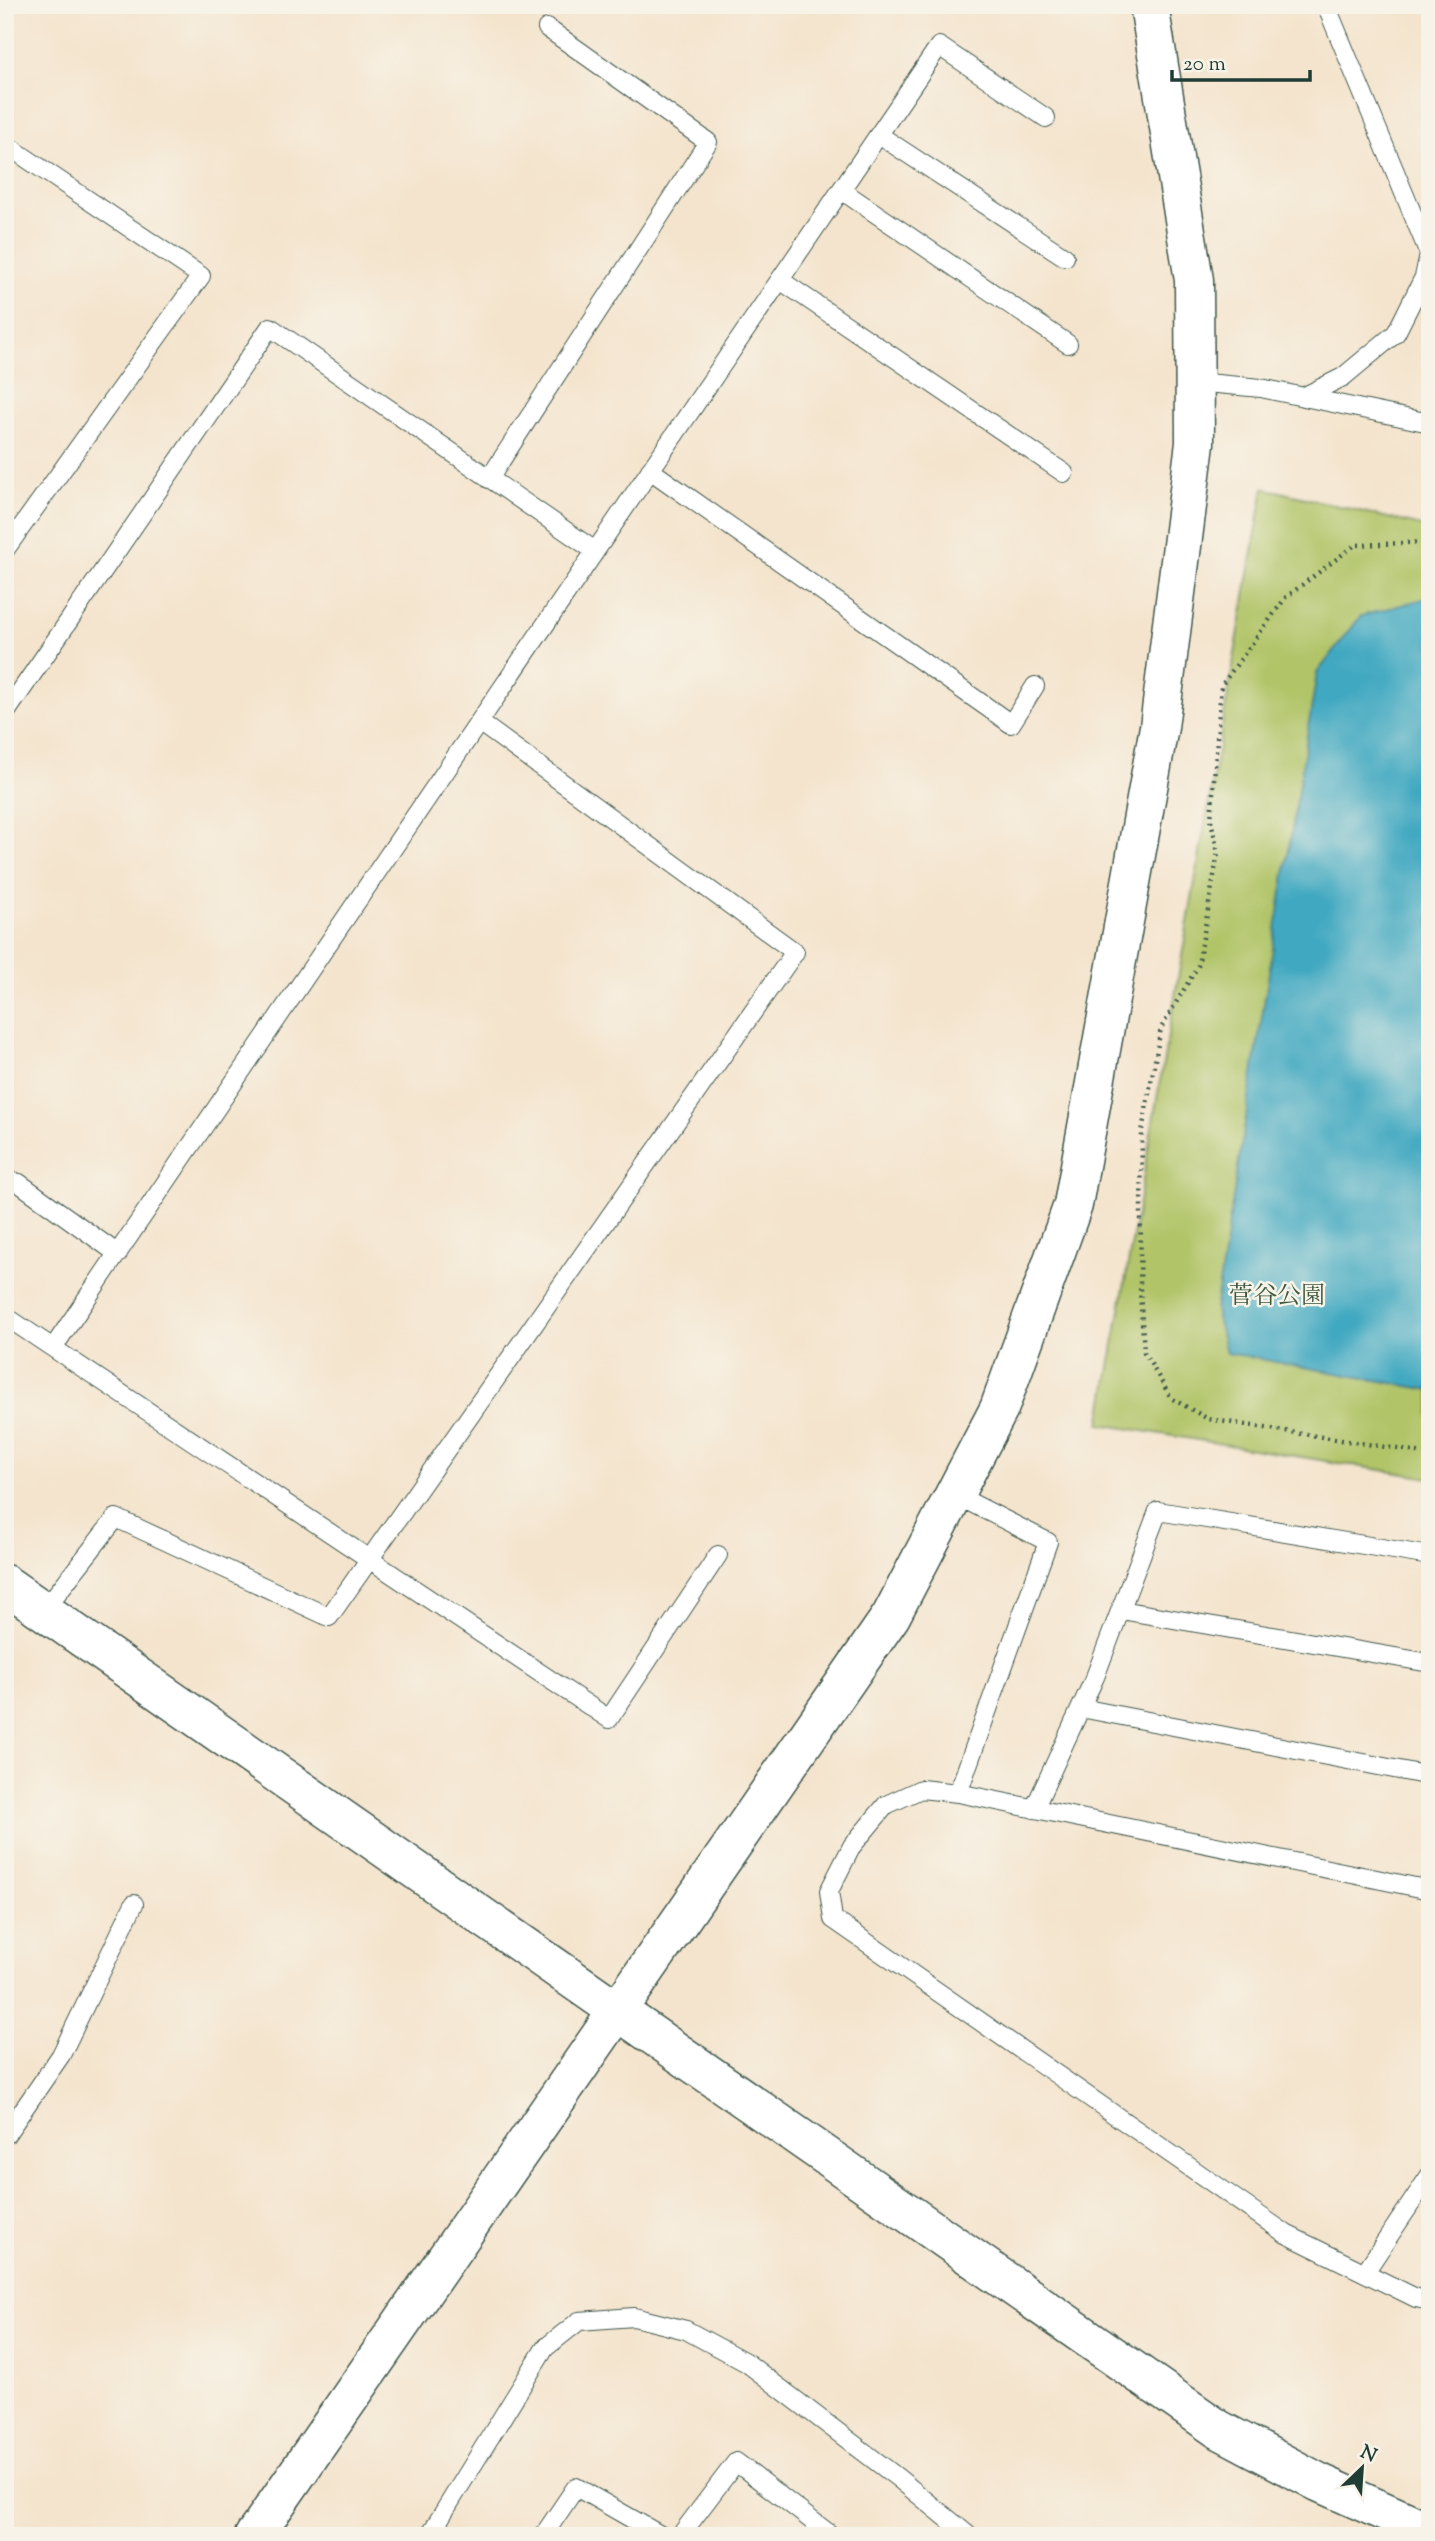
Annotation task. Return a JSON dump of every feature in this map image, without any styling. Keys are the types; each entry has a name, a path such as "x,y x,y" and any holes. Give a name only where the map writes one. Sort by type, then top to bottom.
{"street":[{"path":"254,2536 891,1616 999,1409 1073,1205 1159,727 1195,443 1194,281 1149,5"},
{"path":"5,1584 1218,2429 1318,2482 1430,2532"}],"lane":[{"path":"1303,397 1343,377 1396,333 1424,277 1429,255 1326,5"},
{"path":"489,479 708,142 547,28"},
{"path":"54,1348 939,46 1046,118"},
{"path":"879,135 1065,257"},
{"path":"5,144 201,276 5,550"},
{"path":"841,190 1069,344"},
{"path":"780,280 1064,473"},
{"path":"5,714 270,327 595,551"},
{"path":"1195,382 1261,388 1430,423"},
{"path":"650,470 1011,724 1035,686"},
{"path":"44,1610 116,1518 329,1618 795,952 479,722"},
{"path":"5,1181 19,1183 118,1254"},
{"path":"5,1316 610,1719 719,1555"},
{"path":"954,1494 1048,1542 958,1793"},
{"path":"1034,1809 1081,1708 1158,1511 1430,1556"},
{"path":"1121,1610 1430,1663"},
{"path":"1081,1708 1430,1776"},
{"path":"1430,1890 958,1793 921,1789 886,1805 852,1846 829,1891 833,1919 1286,2234 1416,2298 1430,2301"},
{"path":"5,2136 61,2055 134,1904"},
{"path":"1365,2272 1424,2194 1430,2175"},
{"path":"429,2536 545,2348 579,2321 634,2317 686,2330 747,2363 898,2478 969,2536"},
{"path":"680,2536 736,2462 832,2536"},
{"path":"543,2536 576,2487 662,2536"}],"path":[{"path":"1430,542 1355,545 1286,597 1221,686 1211,820 1218,853 1198,965 1161,1028 1142,1131 1140,1292 1144,1352 1171,1398 1208,1419 1430,1454"}],"green space":[{"name":"菅谷公園","path":"1264,488 1430,528 1430,1478 1100,1424"}],"water":[{"path":"1423,599 1430,600 1430,1390 1226,1353 1215,1310 1317,673 1361,616"}]}
